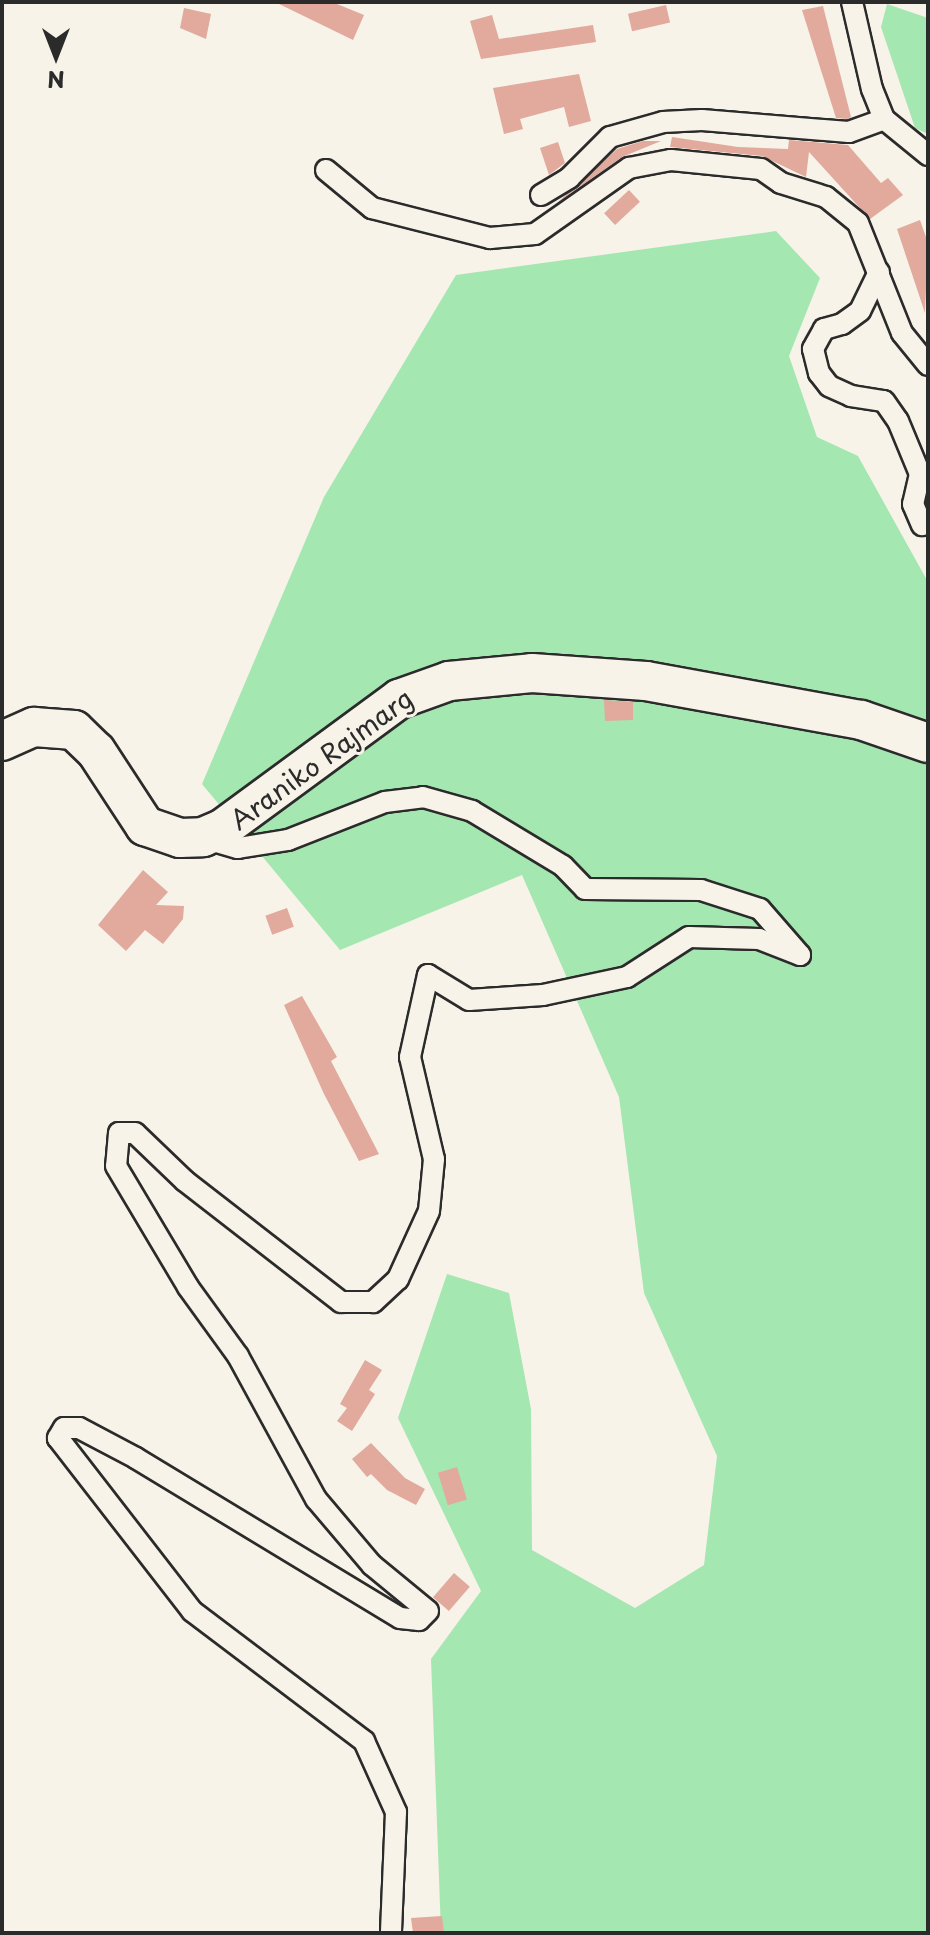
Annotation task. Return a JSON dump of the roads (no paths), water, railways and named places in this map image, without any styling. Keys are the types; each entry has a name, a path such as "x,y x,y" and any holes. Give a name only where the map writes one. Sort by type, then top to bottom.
{"highway":[{"name":"Araniko Rajmarg","path":"2,741 34,727 74,730 96,751 145,826 163,836 203,837 237,821 399,699 449,681 532,673 646,681 861,720 928,743"}],"street":[{"path":"852,2 872,89 884,119 928,155"},
{"path":"541,195 569,178 610,137 663,122 702,120 849,132 884,119"},
{"path":"326,170 372,208 490,238 535,234 629,168 671,160 761,169 781,183 840,207 858,223 902,333 928,365"},
{"path":"879,272 860,311 842,324 824,329 813,349 819,373 829,386 851,396 884,401 898,421 920,474 913,504 922,525"},
{"path":"203,837 238,848 288,840 385,802 423,797 472,811 563,866 585,889 701,890 760,909 800,955 759,939 689,937 627,977 543,995 469,1000 428,975 410,1057 434,1159 429,1211 398,1279 373,1302 341,1302 185,1181 135,1133 119,1133 116,1166 188,1287 238,1356 316,1499 372,1565 428,1611 419,1620 400,1618 136,1458 79,1428 64,1428 58,1438 192,1611 322,1704 364,1741 396,1812 391,1933"}]}
